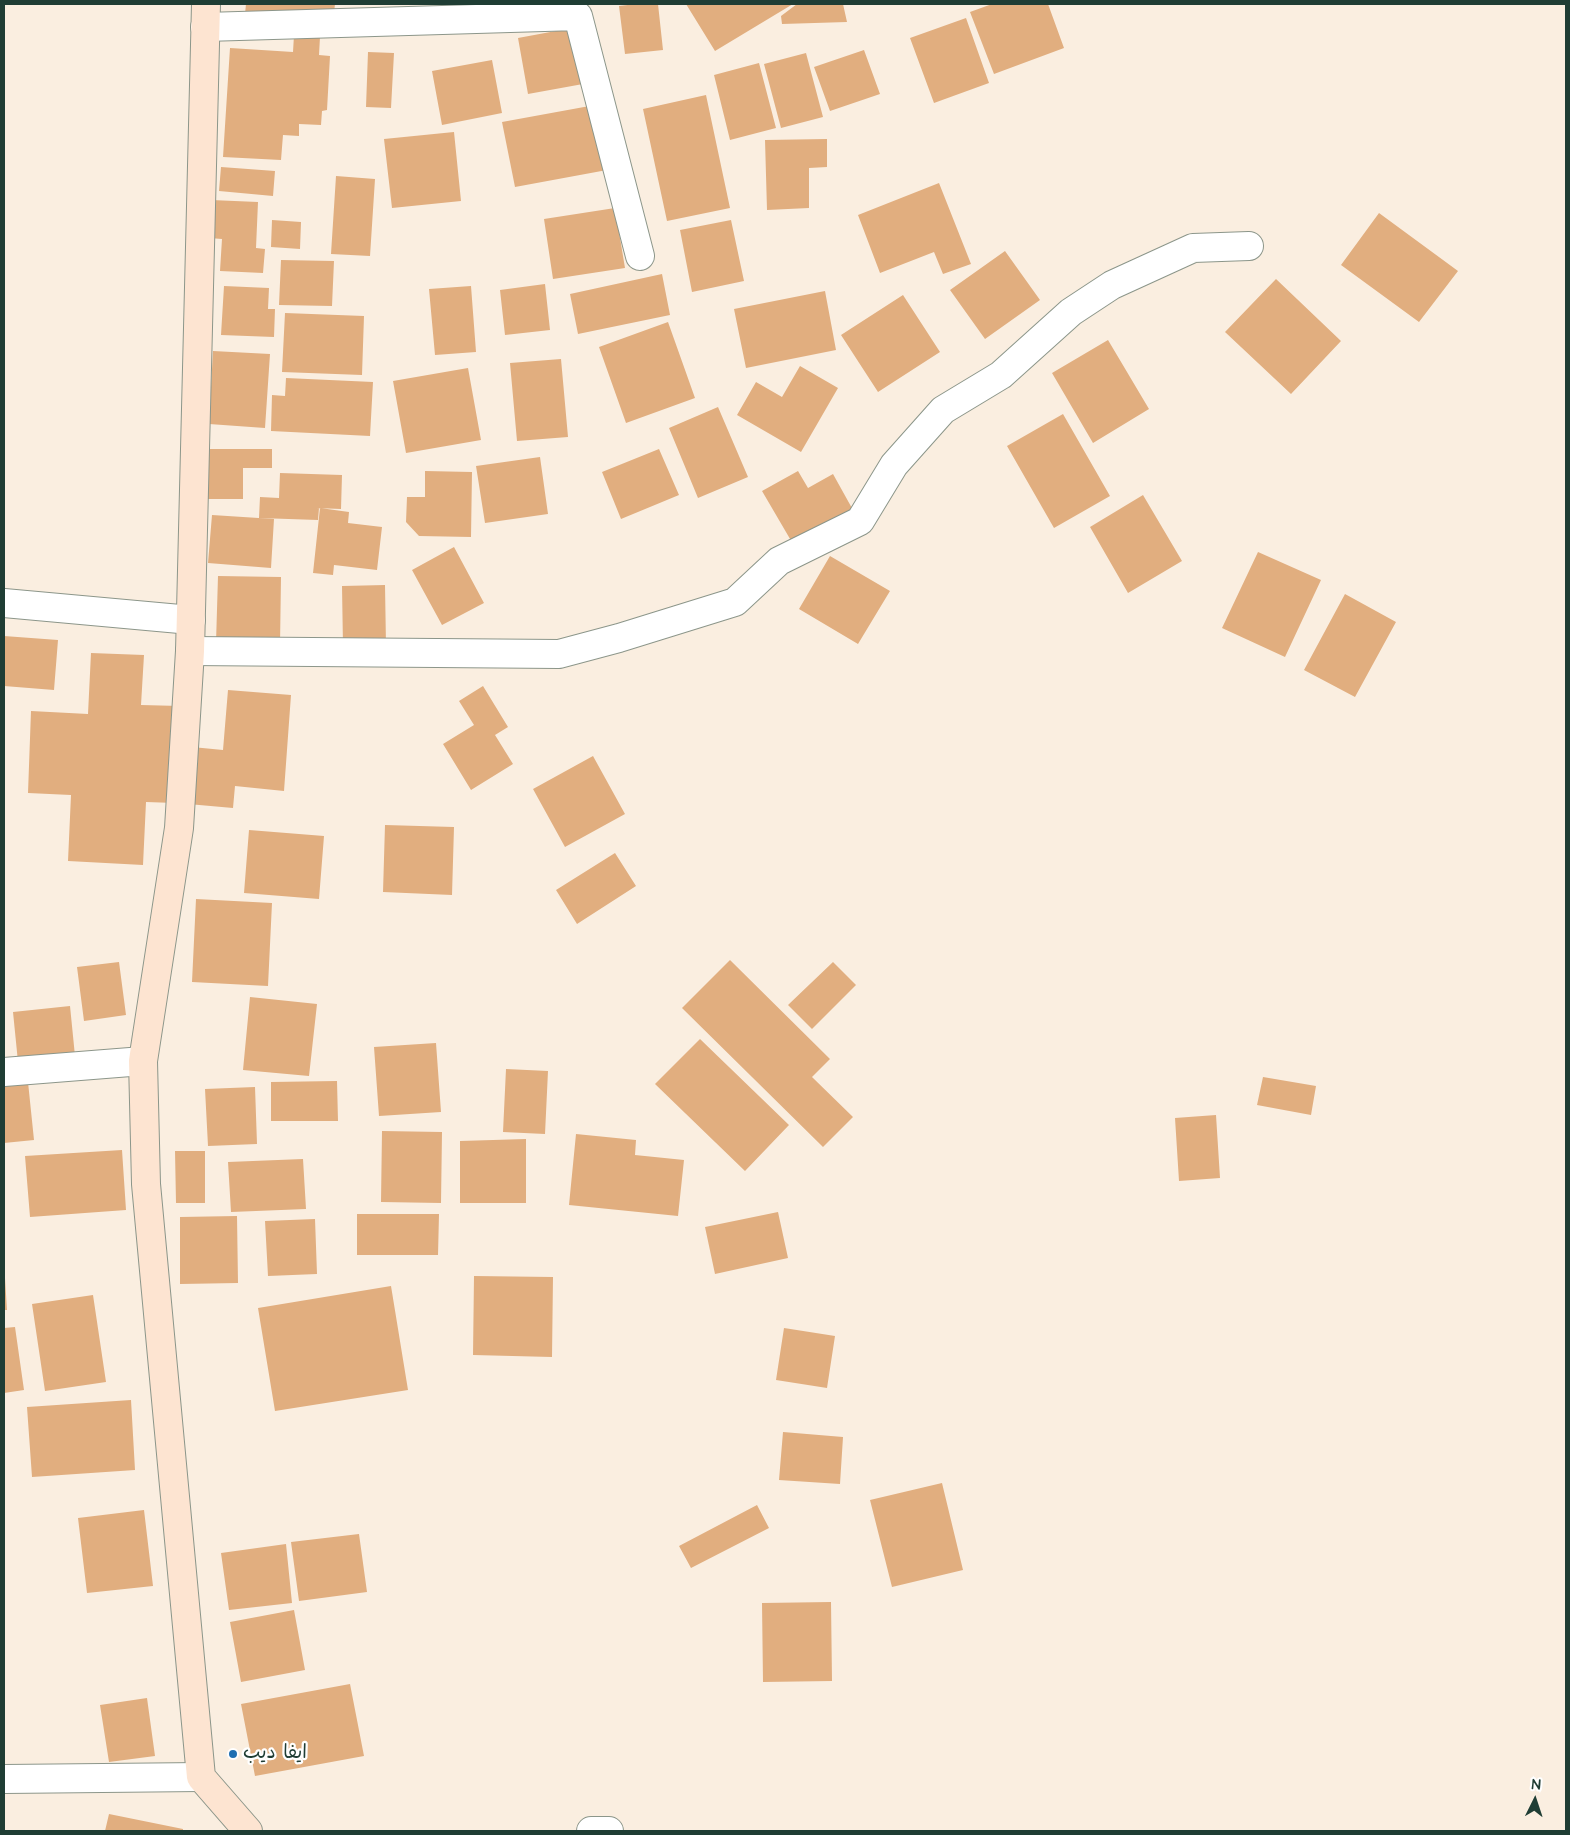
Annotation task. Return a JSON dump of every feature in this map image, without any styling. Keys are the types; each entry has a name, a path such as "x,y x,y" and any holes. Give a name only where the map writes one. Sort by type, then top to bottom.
{"street":[{"path":"248,1831 201,1777 146,1184 143,1061 179,828 190,651 205,15 578,16 640,256"},
{"path":"190,651 558,654 620,638 735,602 779,561 860,521 894,465 943,410 1001,375 1070,312 1112,285 1193,248 1249,246"},
{"path":"4,603 191,620"},
{"path":"4,1072 143,1061"},
{"path":"4,1779 201,1777"},
{"path":"591,1831 609,1831"}],"building":[{"path":"246,4 335,4 333,22 245,14"},
{"path":"658,4 663,50 625,54 619,6"},
{"path":"686,4 793,4 715,51"},
{"path":"797,4 843,4 847,22 782,24 781,16"},
{"path":"992,4 1048,4 1064,48 994,74 970,12"},
{"path":"966,18 989,83 934,103 910,38"},
{"path":"572,28 583,84 528,94 518,38"},
{"path":"294,35 320,37 319,55 330,56 327,110 322,111 321,125 299,124 299,136 283,135 281,160 223,157 230,48 293,52"},
{"path":"864,50 880,94 830,111 814,67"},
{"path":"368,52 394,53 391,108 366,107"},
{"path":"806,53 823,117 781,128 764,64"},
{"path":"492,60 502,113 442,125 432,71"},
{"path":"759,63 776,128 730,140 714,75"},
{"path":"706,95 730,208 667,221 643,109"},
{"path":"595,105 607,170 515,187 502,122"},
{"path":"454,132 461,201 392,208 384,139"},
{"path":"827,139 827,167 809,168 809,208 767,210 765,140"},
{"path":"221,167 275,171 273,196 219,191"},
{"path":"336,176 375,179 370,256 331,254"},
{"path":"939,183 971,264 943,274 934,252 880,273 858,215"},
{"path":"211,200 258,202 256,248 265,249 263,273 220,271 222,239 209,238"},
{"path":"615,208 625,268 553,279 544,219"},
{"path":"1379,213 1458,271 1419,322 1341,265"},
{"path":"272,220 301,222 300,249 271,247"},
{"path":"731,220 744,281 692,292 680,230"},
{"path":"1005,251 1040,300 985,339 950,290"},
{"path":"281,260 334,261 332,306 279,305"},
{"path":"662,274 670,315 578,334 570,294"},
{"path":"1276,279 1341,341 1291,394 1225,332"},
{"path":"545,284 550,330 505,335 500,290"},
{"path":"224,286 269,288 268,309 275,309 274,337 221,335"},
{"path":"471,286 476,352 435,355 429,289"},
{"path":"825,291 836,350 746,368 734,309"},
{"path":"903,295 940,352 878,392 841,335"},
{"path":"285,313 364,316 362,375 282,372"},
{"path":"668,322 695,398 626,423 599,347"},
{"path":"1108,340 1149,409 1093,443 1052,373"},
{"path":"213,351 270,354 265,428 209,424"},
{"path":"561,359 568,437 517,441 510,363"},
{"path":"800,366 838,388 801,452 737,415 756,382 782,397"},
{"path":"468,368 481,440 406,453 393,381"},
{"path":"286,378 373,382 370,436 271,431 272,395 285,396"},
{"path":"718,407 748,477 698,498 669,428"},
{"path":"1063,414 1110,496 1054,528 1007,446"},
{"path":"206,449 272,449 272,468 243,468 243,499 206,499"},
{"path":"659,449 679,495 621,519 602,472"},
{"path":"540,457 548,514 485,523 476,466"},
{"path":"425,471 472,472 471,537 419,536 406,522 407,497 425,497"},
{"path":"798,471 808,488 833,474 853,510 793,544 762,491"},
{"path":"280,473 342,475 341,509 319,508 318,520 259,518 260,497 279,498"},
{"path":"1143,495 1182,561 1128,593 1090,527"},
{"path":"320,508 349,512 348,523 382,527 377,570 334,565 333,575 313,573"},
{"path":"212,515 274,519 271,568 208,563"},
{"path":"454,547 484,603 442,625 412,570"},
{"path":"1258,552 1321,580 1285,657 1222,628"},
{"path":"830,556 890,591 858,644 799,609"},
{"path":"218,576 281,577 280,645 216,643"},
{"path":"385,585 386,646 343,647 342,586"},
{"path":"1345,594 1396,622 1355,697 1304,670"},
{"path":"4,636 58,640 54,690 4,686"},
{"path":"91,653 144,655 141,705 180,706 175,803 146,802 143,865 68,861 71,795 28,793 31,711 88,714"},
{"path":"483,686 508,727 495,735 513,764 471,790 443,744 474,725 459,701"},
{"path":"228,690 291,695 284,791 235,786 233,808 188,804 192,747 223,750"},
{"path":"593,756 625,814 565,847 533,789"},
{"path":"385,825 454,827 452,895 383,892"},
{"path":"249,830 324,836 319,899 244,893"},
{"path":"615,853 636,886 577,924 556,890"},
{"path":"196,899 272,903 268,986 192,982"},
{"path":"730,960 830,1059 812,1077 853,1117 823,1147 682,1008"},
{"path":"119,962 126,1015 84,1021 77,967"},
{"path":"833,962 856,985 812,1029 788,1005"},
{"path":"250,997 317,1004 309,1076 243,1070"},
{"path":"70,1006 75,1056 18,1062 13,1012"},
{"path":"700,1039 789,1125 745,1171 655,1084"},
{"path":"436,1043 441,1112 379,1116 374,1047"},
{"path":"506,1069 548,1071 545,1134 503,1132"},
{"path":"1263,1077 1316,1086 1311,1115 1257,1105"},
{"path":"337,1081 338,1121 271,1121 271,1082"},
{"path":"28,1082 34,1140 4,1143 4,1084"},
{"path":"255,1087 257,1144 208,1146 205,1089"},
{"path":"1216,1115 1220,1178 1179,1181 1175,1118"},
{"path":"382,1131 442,1132 441,1203 381,1202"},
{"path":"576,1134 636,1140 635,1155 684,1160 678,1216 569,1205"},
{"path":"526,1139 526,1203 460,1203 460,1141"},
{"path":"122,1150 126,1210 30,1217 25,1156"},
{"path":"175,1151 205,1151 205,1203 176,1203"},
{"path":"303,1159 306,1209 231,1212 228,1162"},
{"path":"778,1212 788,1258 715,1274 705,1227"},
{"path":"357,1214 439,1214 438,1255 357,1255"},
{"path":"237,1216 238,1283 180,1284 180,1217"},
{"path":"315,1219 317,1274 268,1276 265,1221"},
{"path":"474,1276 553,1277 552,1357 473,1355"},
{"path":"5,1278 7,1310 4,1310"},
{"path":"391,1286 408,1390 275,1411 258,1308"},
{"path":"93,1295 106,1382 45,1391 32,1304"},
{"path":"15,1327 24,1390 4,1393 4,1328"},
{"path":"784,1328 835,1336 827,1388 776,1380"},
{"path":"131,1400 135,1470 32,1477 27,1407"},
{"path":"783,1432 843,1437 840,1484 779,1480"},
{"path":"942,1483 963,1570 892,1587 870,1500"},
{"path":"757,1505 769,1528 691,1568 679,1546"},
{"path":"144,1510 153,1586 87,1593 78,1518"},
{"path":"359,1534 367,1592 299,1601 291,1542"},
{"path":"286,1544 292,1603 229,1610 221,1553"},
{"path":"831,1602 832,1681 763,1682 762,1603"},
{"path":"294,1610 305,1670 241,1682 230,1622"},
{"path":"350,1684 364,1756 255,1776 241,1704"},
{"path":"147,1698 155,1756 109,1762 100,1705"},
{"path":"109,1814 183,1829 183,1831 105,1831"}],"place":[{"name":"ايفا ديب","path":"233,1754"}]}
